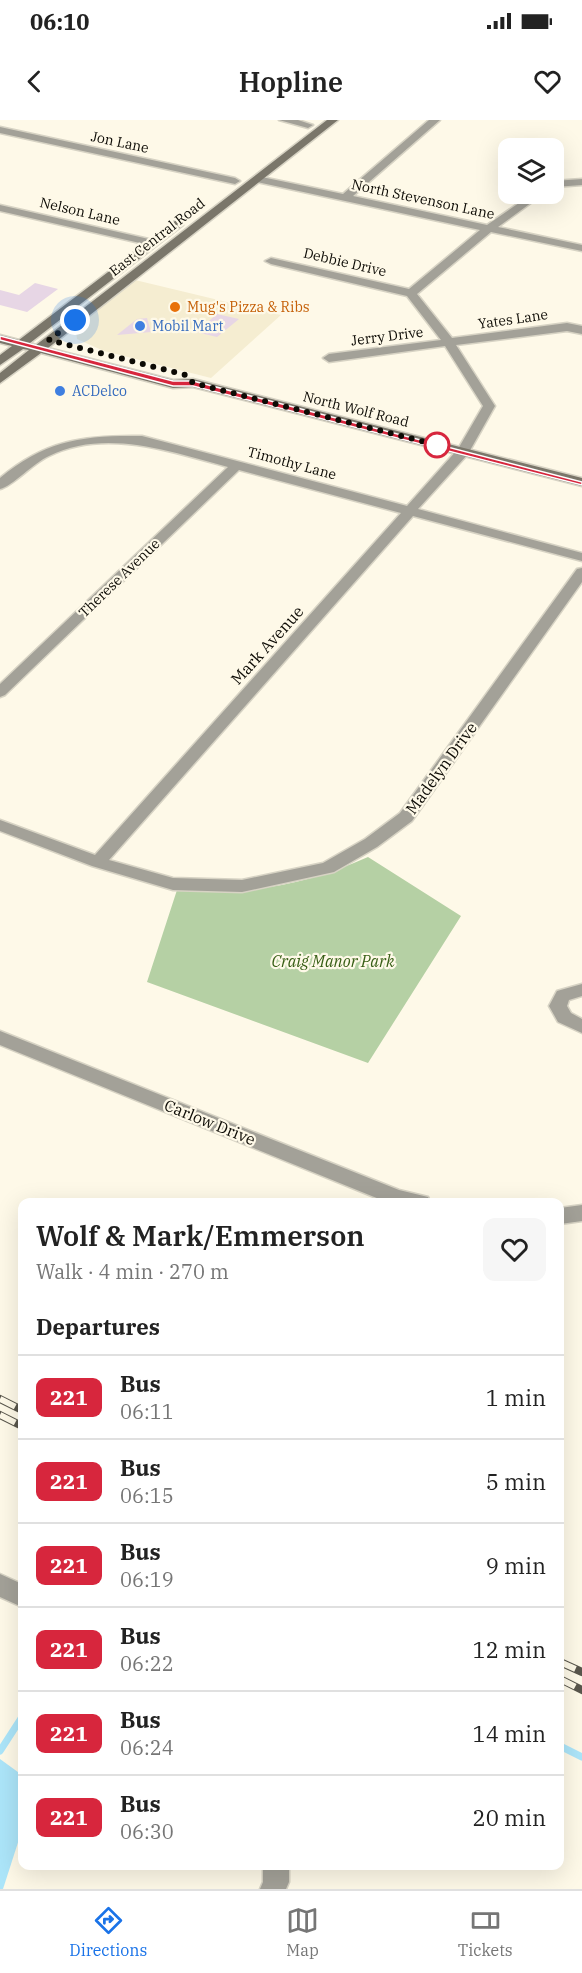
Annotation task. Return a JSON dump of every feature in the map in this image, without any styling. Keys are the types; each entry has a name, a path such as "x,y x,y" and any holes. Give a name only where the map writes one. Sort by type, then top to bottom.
{"main road":[{"name":"East Central Road","path":"0,378 333,120"},
{"path":"225,188 311,122"},
{"name":"East Central Road","path":"0,361 188,217"},
{"name":"North Wolf Road","path":"0,327 186,375 193,383"},
{"name":"North Wolf Road","path":"0,339 173,384 193,383 582,482"}],"street":[{"path":"284,120 311,122"},
{"path":"345,198 435,120"},
{"name":"Jon Lane","path":"0,130 235,180"},
{"name":"North Stevenson Lane","path":"257,179 582,248"},
{"path":"564,183 582,182"},
{"path":"449,343 411,293 489,228 524,204"},
{"name":"Nelson Lane","path":"0,208 153,243"},
{"name":"Debbie Drive","path":"271,261 411,293"},
{"name":"Yates Lane","path":"449,343 567,327 582,330"},
{"name":"Jerry Drive","path":"329,358 449,343"},
{"name":"Mark Avenue","path":"98,862 463,451 489,406 449,343"},
{"name":"Timothy Lane","path":"0,485 33,459 51,451 109,439 142,440 582,557"},
{"name":"Therese Avenue","path":"0,692 237,464"},
{"name":"Madelyn Drive","path":"0,825 98,862 172,884 242,886 328,868 371,843 406,818 582,572"},
{"path":"582,990 569,992 561,997 557,1005 558,1013 563,1019 582,1026"},
{"name":"Carlow Drive","path":"0,1038 400,1198"},
{"path":"564,1215 582,1213"},
{"path":"0,1585 18,1594"},
{"path":"273,1889 276,1882 276,1870"}],"shaded area":[{"path":"135,280 281,315 211,378 104,351 77,339 76,331 85,319"}],"green space":[{"name":"Craig Manor Park","path":"368,857 461,916 368,1063 147,982 177,890 228,891 275,886 320,875"}],"water":[{"path":"0,1759 18,1772 18,1842 3,1889 0,1889"}],"building":[{"path":"35,283 58,289 27,312 0,305 0,290 19,295"},
{"path":"217,314 239,319 217,337 196,332"},
{"name":"Mobil Mart","path":"147,318 151,332 117,335 137,319"}],"waterway":[{"path":"0,1751 18,1723"},
{"path":"564,1748 582,1757"}],"railway":[{"path":"0,1399 18,1408"},
{"path":"0,1415 18,1424"},
{"path":"564,1664 582,1672"},
{"path":"564,1681 582,1690"}],"bus line":[{"name":"221","path":"0,339 173,384 193,383 582,482"}],"place":[{"name":"Mug's Pizza & Ribs","path":"175,307"},
{"name":"Mobil Mart","path":"140,326"},
{"name":"ACDelco","path":"60,391"}],"route":[{"path":"75,320 49,340 186,375 193,383 441,446 437,445"}]}
